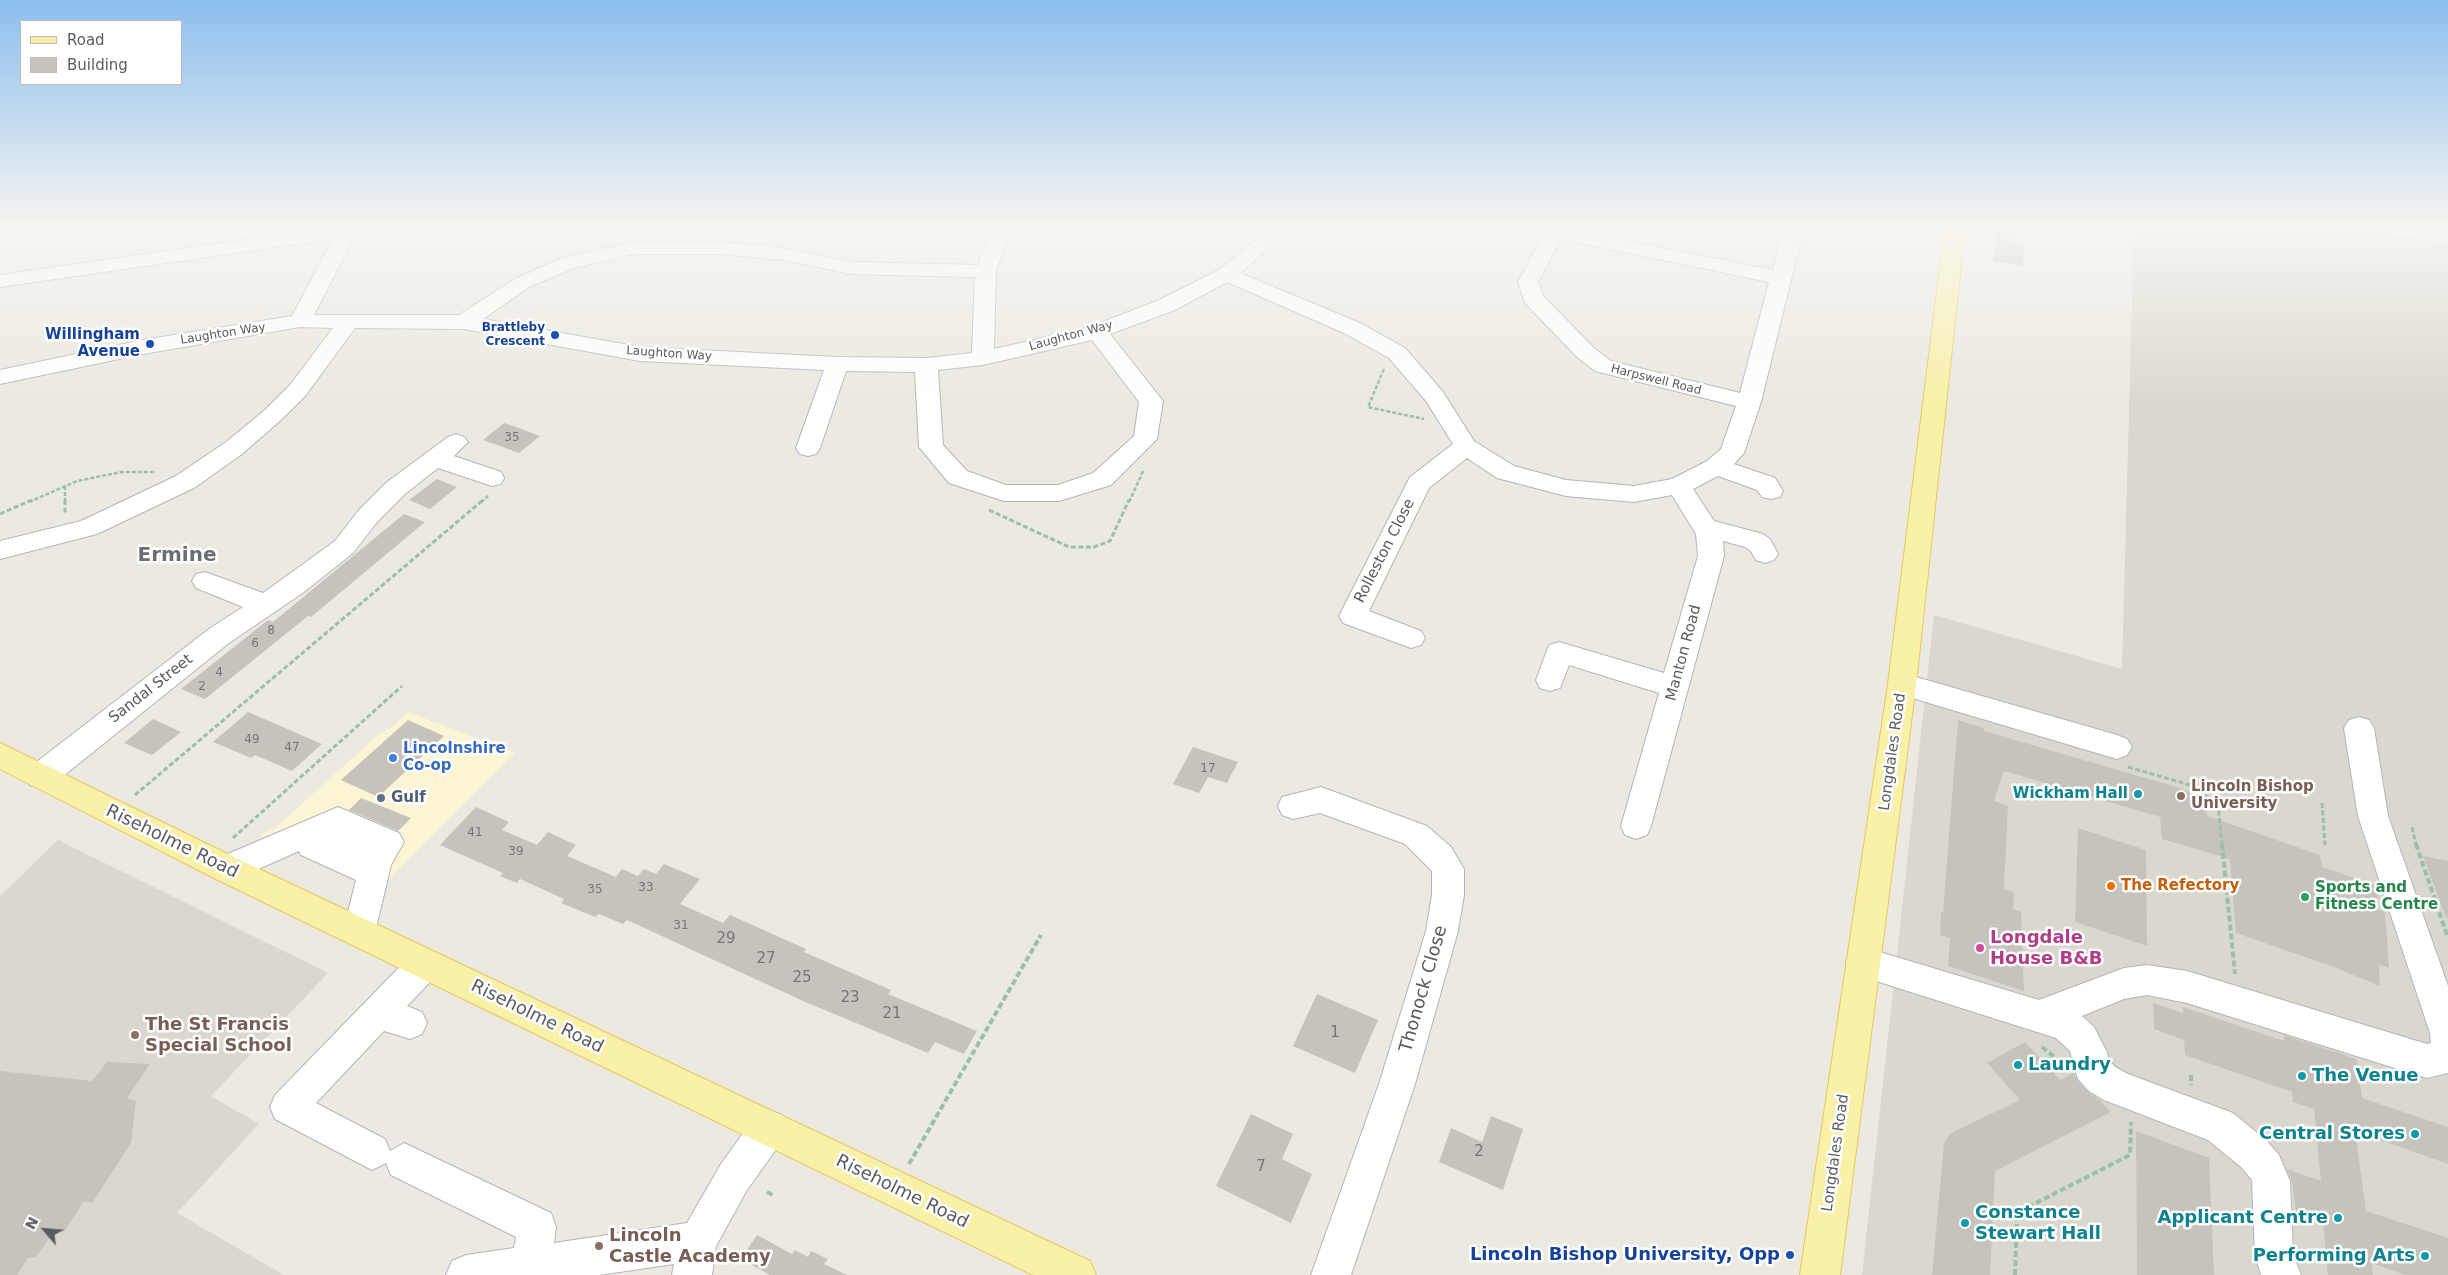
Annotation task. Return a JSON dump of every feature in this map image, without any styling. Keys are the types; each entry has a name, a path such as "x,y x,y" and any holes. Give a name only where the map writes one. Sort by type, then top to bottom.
{"main road":[{"name":"Longdales Road","path":"1820,1275 1902,684 1941,286"},
{"name":"Riseholme Road","path":"0,755 113,814 1076,1275"}],"street":[{"path":"300,321 318,286"},
{"path":"464,322 517,286"},
{"path":"982,358 985,286"},
{"name":"Laughton Way","path":"0,376 143,347 300,321 464,322 640,354 837,364 926,365 982,358 1097,332 1167,305 1202,286"},
{"path":"1254,286 1352,328 1397,352 1436,397 1459,435 1506,472 1566,488 1634,494 1678,486 1716,468 1735,449 1779,286"},
{"name":"Harpswell Road","path":"1529,286 1533,298 1585,352 1603,366 1749,402"},
{"path":"0,550 66,534 120,514 175,488 242,442 292,396 349,321"},
{"path":"926,365 931,447 958,477 1004,493 1059,493 1102,479 1145,439 1151,401 1097,332"},
{"path":"808,448 837,364"},
{"name":"Rolleston Close","path":"1411,638 1353,616 1419,483 1459,435"},
{"name":"Sandal Street","path":"41,776 219,636 344,547 368,516 396,488 456,442"},
{"path":"435,458 492,485"},
{"path":"1716,468 1766,484 1771,491"},
{"name":"Manton Road","path":"1636,826 1711,556 1707,528 1678,486"},
{"path":"1707,528 1754,540 1761,545 1765,554"},
{"path":"205,581 264,605"},
{"path":"1550,680 1559,652 1674,688"},
{"path":"1902,684 2117,747"},
{"path":"2360,728 2373,816 2447,1033 2448,1042"},
{"name":"Thonock Close","path":"1293,806 1321,800 1416,835 1440,856 1448,869 1448,895 1442,931 1396,1084 1331,1275"},
{"path":"218,864 308,832 376,863 359,932"},
{"path":"1862,962 2067,1025 2082,1039 2089,1052 2091,1067 2102,1079 2131,1094 2220,1126 2254,1154 2266,1168 2271,1181 2274,1255 2281,1275"},
{"path":"425,964 288,1107 388,1157 537,1227 531,1264"},
{"path":"2039,1016 2124,984 2147,980 2181,985 2427,1060 2443,1058 2448,1049"},
{"path":"377,1013 410,1023"},
{"path":"466,1275 531,1264 695,1258 734,1177 769,1128"}],"path":[{"path":"1387,361 1368,407 1459,435"},
{"path":"0,514 76,481 120,472 146,471 193,476"},
{"path":"113,814 492,485"},
{"path":"65,486 66,534"},
{"path":"218,864 402,686"},
{"path":"2322,803 2325,845"},
{"path":"2412,827 2418,855 2448,938"},
{"path":"2221,831 2236,974 2227,971"},
{"path":"895,1188 1042,935"},
{"path":"2015,1275 2017,1220 2028,1207 2130,1155 2131,1094"},
{"path":"767,1192 773,1195"}],"shaded area":[{"name":"Lincoln Bishop University","path":"2132,286 2448,286 2448,1275 1862,1275 1934,615 2122,669"},
{"path":"408,712 515,753 378,890 259,835 274,829 379,734 391,728"},
{"name":"The St Francis Special School","path":"58,840 328,973 211,1096 259,1124 177,1213 284,1275 0,1275 0,896"}],"building":[{"path":"504,423 540,436 519,453 483,440"},
{"path":"437,479 457,487 430,509 409,500"},
{"path":"404,514 425,522 311,617 308,616 205,699 181,689 268,620 273,622"},
{"path":"248,712 322,744 292,771 255,755 251,758 213,742"},
{"path":"153,719 181,732 152,755 124,743"},
{"name":"Lincolnshire Co-op","path":"408,720 444,736 378,797 341,780"},
{"path":"1958,720 1984,728 1984,731 2180,788 2206,800 2207,816 2320,855 2322,867 2378,886 2377,909 2385,912 2389,968 2379,965 2380,986 2334,967 2236,933 2230,859 2162,839 2160,817 2004,771 1994,801 2008,806 2004,889 2014,892 2013,909 2021,912 2024,991 1948,966 1950,938 1940,935"},
{"path":"1193,747 1238,762 1227,783 1208,777 1199,793 1173,784"},
{"path":"361,798 411,818 398,831 349,810"},
{"path":"476,807 509,822 502,830 537,845 548,832 576,845 567,856 616,877 622,869 638,876 644,869 656,874 664,864 700,879 680,904 723,923 730,915 806,949 804,952 891,990 888,994 977,1031 964,1054 935,1042 928,1053 803,1001 627,920 623,924 599,914 595,917 561,903 564,899 520,879 517,883 500,876 503,873 440,845"},
{"name":"The Refectory","path":"2078,828 2146,850 2147,946 2075,922"},
{"path":"2423,856 2448,861 2448,917 2446,918"},
{"path":"1317,994 1378,1020 1355,1073 1293,1046"},
{"path":"2153,1003 2183,1013 2183,1007 2284,1041 2284,1035 2357,1059 2362,1098 2448,1127 2448,1164 2355,1131 2366,1211 2448,1238 2448,1275 2405,1275 2372,1263 2373,1275 2328,1275 2323,1223 2296,1213 2292,1181 2287,1169 2321,1181 2314,1109 2293,1102 2292,1092 2185,1055 2184,1040 2154,1029"},
{"name":"Constance Stewart Hall","path":"2025,1042 2060,1080 2074,1073 2077,1080 2088,1092 2100,1100 2111,1112 1995,1171 1990,1275 1932,1275 1944,1143 1951,1133 2020,1100 1987,1063"},
{"path":"107,1062 150,1064 127,1098 136,1101 131,1143 93,1202 83,1202 65,1231 55,1230 36,1257 28,1258 17,1275 0,1275 0,1071 92,1081"},
{"path":"1251,1114 1293,1134 1282,1159 1312,1174 1291,1223 1216,1186"},
{"path":"1491,1116 1523,1129 1503,1190 1439,1162 1451,1128 1482,1142"},
{"path":"2136,1131 2209,1158 2214,1275 2137,1275"},
{"path":"757,1235 792,1254 795,1250 808,1257 811,1251 828,1259 824,1264 847,1275 770,1275 741,1259"}],"place":[{"name":"Brattleby Crescent","path":"555,335"},
{"name":"Willingham Avenue","path":"150,344"},
{"name":"Lincolnshire Co-op","path":"393,758"},
{"name":"Wickham Hall","path":"2138,794"},
{"name":"Lincoln Bishop University","path":"2181,796"},
{"name":"Gulf","path":"381,798"},
{"name":"The Refectory","path":"2111,886"},
{"name":"Sports and Fitness Centre","path":"2305,897"},
{"name":"Longdale House B&B","path":"1980,948"},
{"name":"The St Francis Special School","path":"135,1035"},
{"name":"Laundry","path":"2018,1065"},
{"name":"The Venue","path":"2302,1076"},
{"name":"Central Stores","path":"2415,1134"},
{"name":"Applicant Centre","path":"2338,1218"},
{"name":"Constance Stewart Hall","path":"1965,1223"},
{"name":"Lincoln Castle Academy","path":"599,1246"},
{"name":"Lincoln Bishop University, Opp","path":"1790,1255"},
{"name":"Performing Arts","path":"2425,1256"}],"district":[{"name":"Ermine","path":"177,556"}]}
